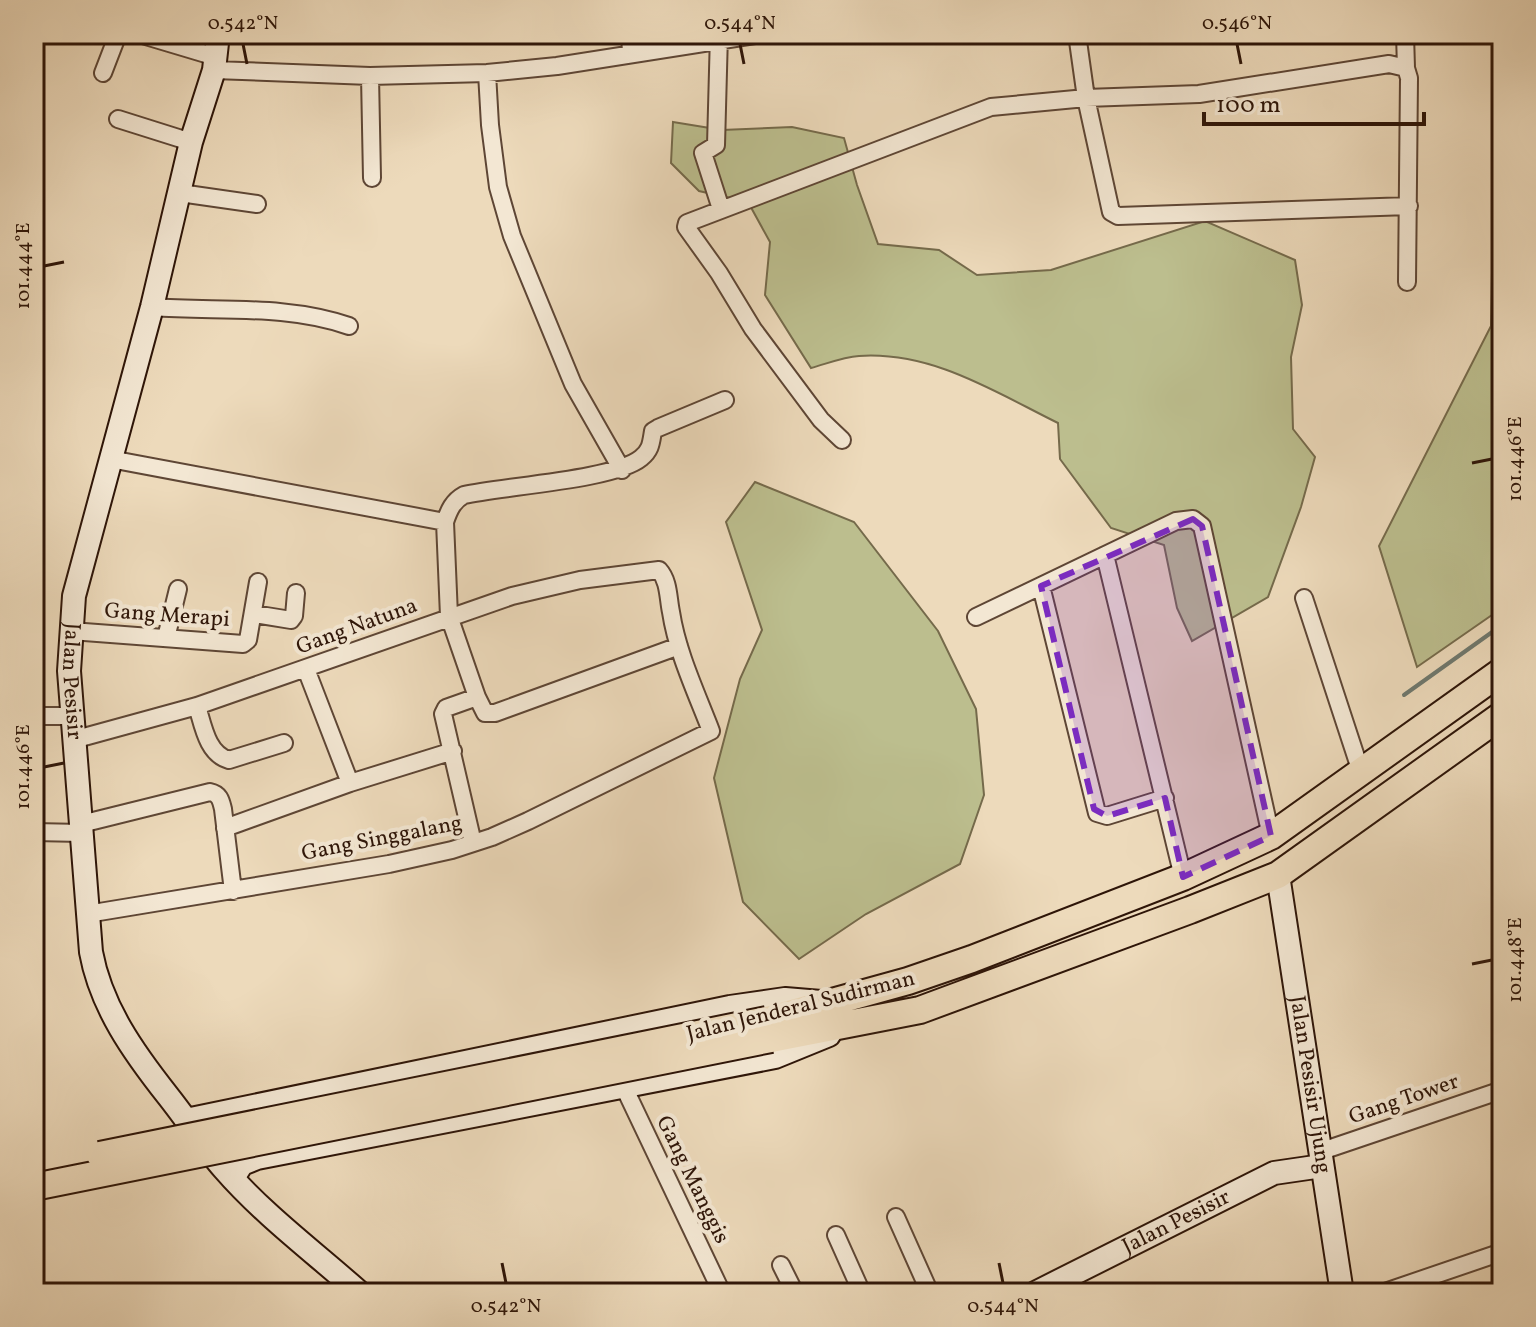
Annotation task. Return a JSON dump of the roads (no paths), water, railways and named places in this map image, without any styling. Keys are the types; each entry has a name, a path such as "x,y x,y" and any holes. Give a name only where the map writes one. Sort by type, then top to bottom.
{"main road":[{"name":"Jalan Jenderal Sudirman","path":"34,1187 834,1014 1183,877 1271,836 1502,671"},
{"name":"Jalan Jenderal Sudirman","path":"834,1014 920,1010 1278,875 1502,715"},
{"name":"Jalan Jenderal Sudirman","path":"34,1169 769,1030"}],"street":[{"path":"103,73 118,34"},
{"path":"139,34 215,64 370,76 487,73 557,66 719,38 761,34"},
{"name":"Jalan Pesisir","path":"218,34 215,64 191,142 120,461 79,573 71,631 72,716 87,914 94,970 108,1006 153,1078 233,1178 360,1293"},
{"path":"630,34 631,53"},
{"path":"1077,34 1107,203 1111,212 1118,216 1409,206"},
{"path":"1405,34 1409,78 1407,282"},
{"path":"719,38 716,145 703,153 721,209"},
{"path":"842,440 821,420 753,329 686,227 687,223 991,107 1086,98 1199,94 1389,64 1406,68"},
{"path":"487,73 498,187 512,236 573,384 622,470"},
{"path":"370,76 372,178"},
{"path":"118,119 191,142"},
{"path":"180,193 257,204"},
{"path":"152,307 249,310 298,315 349,326"},
{"path":"679,646 495,713 485,713 449,616 445,522 454,501 464,495 622,470 648,451 653,431 725,400"},
{"path":"120,461 445,522"},
{"path":"976,617 1176,521 1193,519 1202,526 1271,836"},
{"path":"1105,555 1183,877"},
{"name":"Gang Natuna","path":"73,740 197,706 512,596 580,580 659,570 668,590 679,646"},
{"name":"Gang Merapi","path":"71,631 243,644 248,640 258,582"},
{"path":"1041,586 1097,813 1107,816 1165,798"},
{"path":"166,638 178,589"},
{"path":"254,614 291,620 296,593"},
{"path":"1304,598 1361,772"},
{"name":"Gang Singgalang","path":"87,914 389,864 473,843 528,821 711,731 679,646"},
{"path":"306,669 350,783"},
{"path":"473,843 443,712 446,708 477,697"},
{"path":"197,706 210,745 221,758 229,760 284,743"},
{"path":"34,716 72,716"},
{"path":"225,828 350,783 453,751"},
{"path":"34,832 81,829 210,792 221,800 233,891"},
{"name":"Jalan Pesisir Ujung","path":"1278,875 1342,1293"},
{"path":"186,1120 730,1007 785,999 834,1014 828,1037 775,1057 257,1158 242,1164 233,1178"},
{"name":"Gang Manggis","path":"623,1085 722,1293"},
{"name":"Gang Tower","path":"1321,1159 1502,1090"},
{"name":"Jalan Pesisir","path":"1035,1293 1060,1287 1274,1173 1321,1159"},
{"path":"896,1217 930,1293"},
{"path":"836,1235 862,1293"},
{"path":"1382,1293 1502,1252"},
{"path":"781,1265 795,1293"}],"waterway":[{"path":"1404,695 1502,625"}]}
